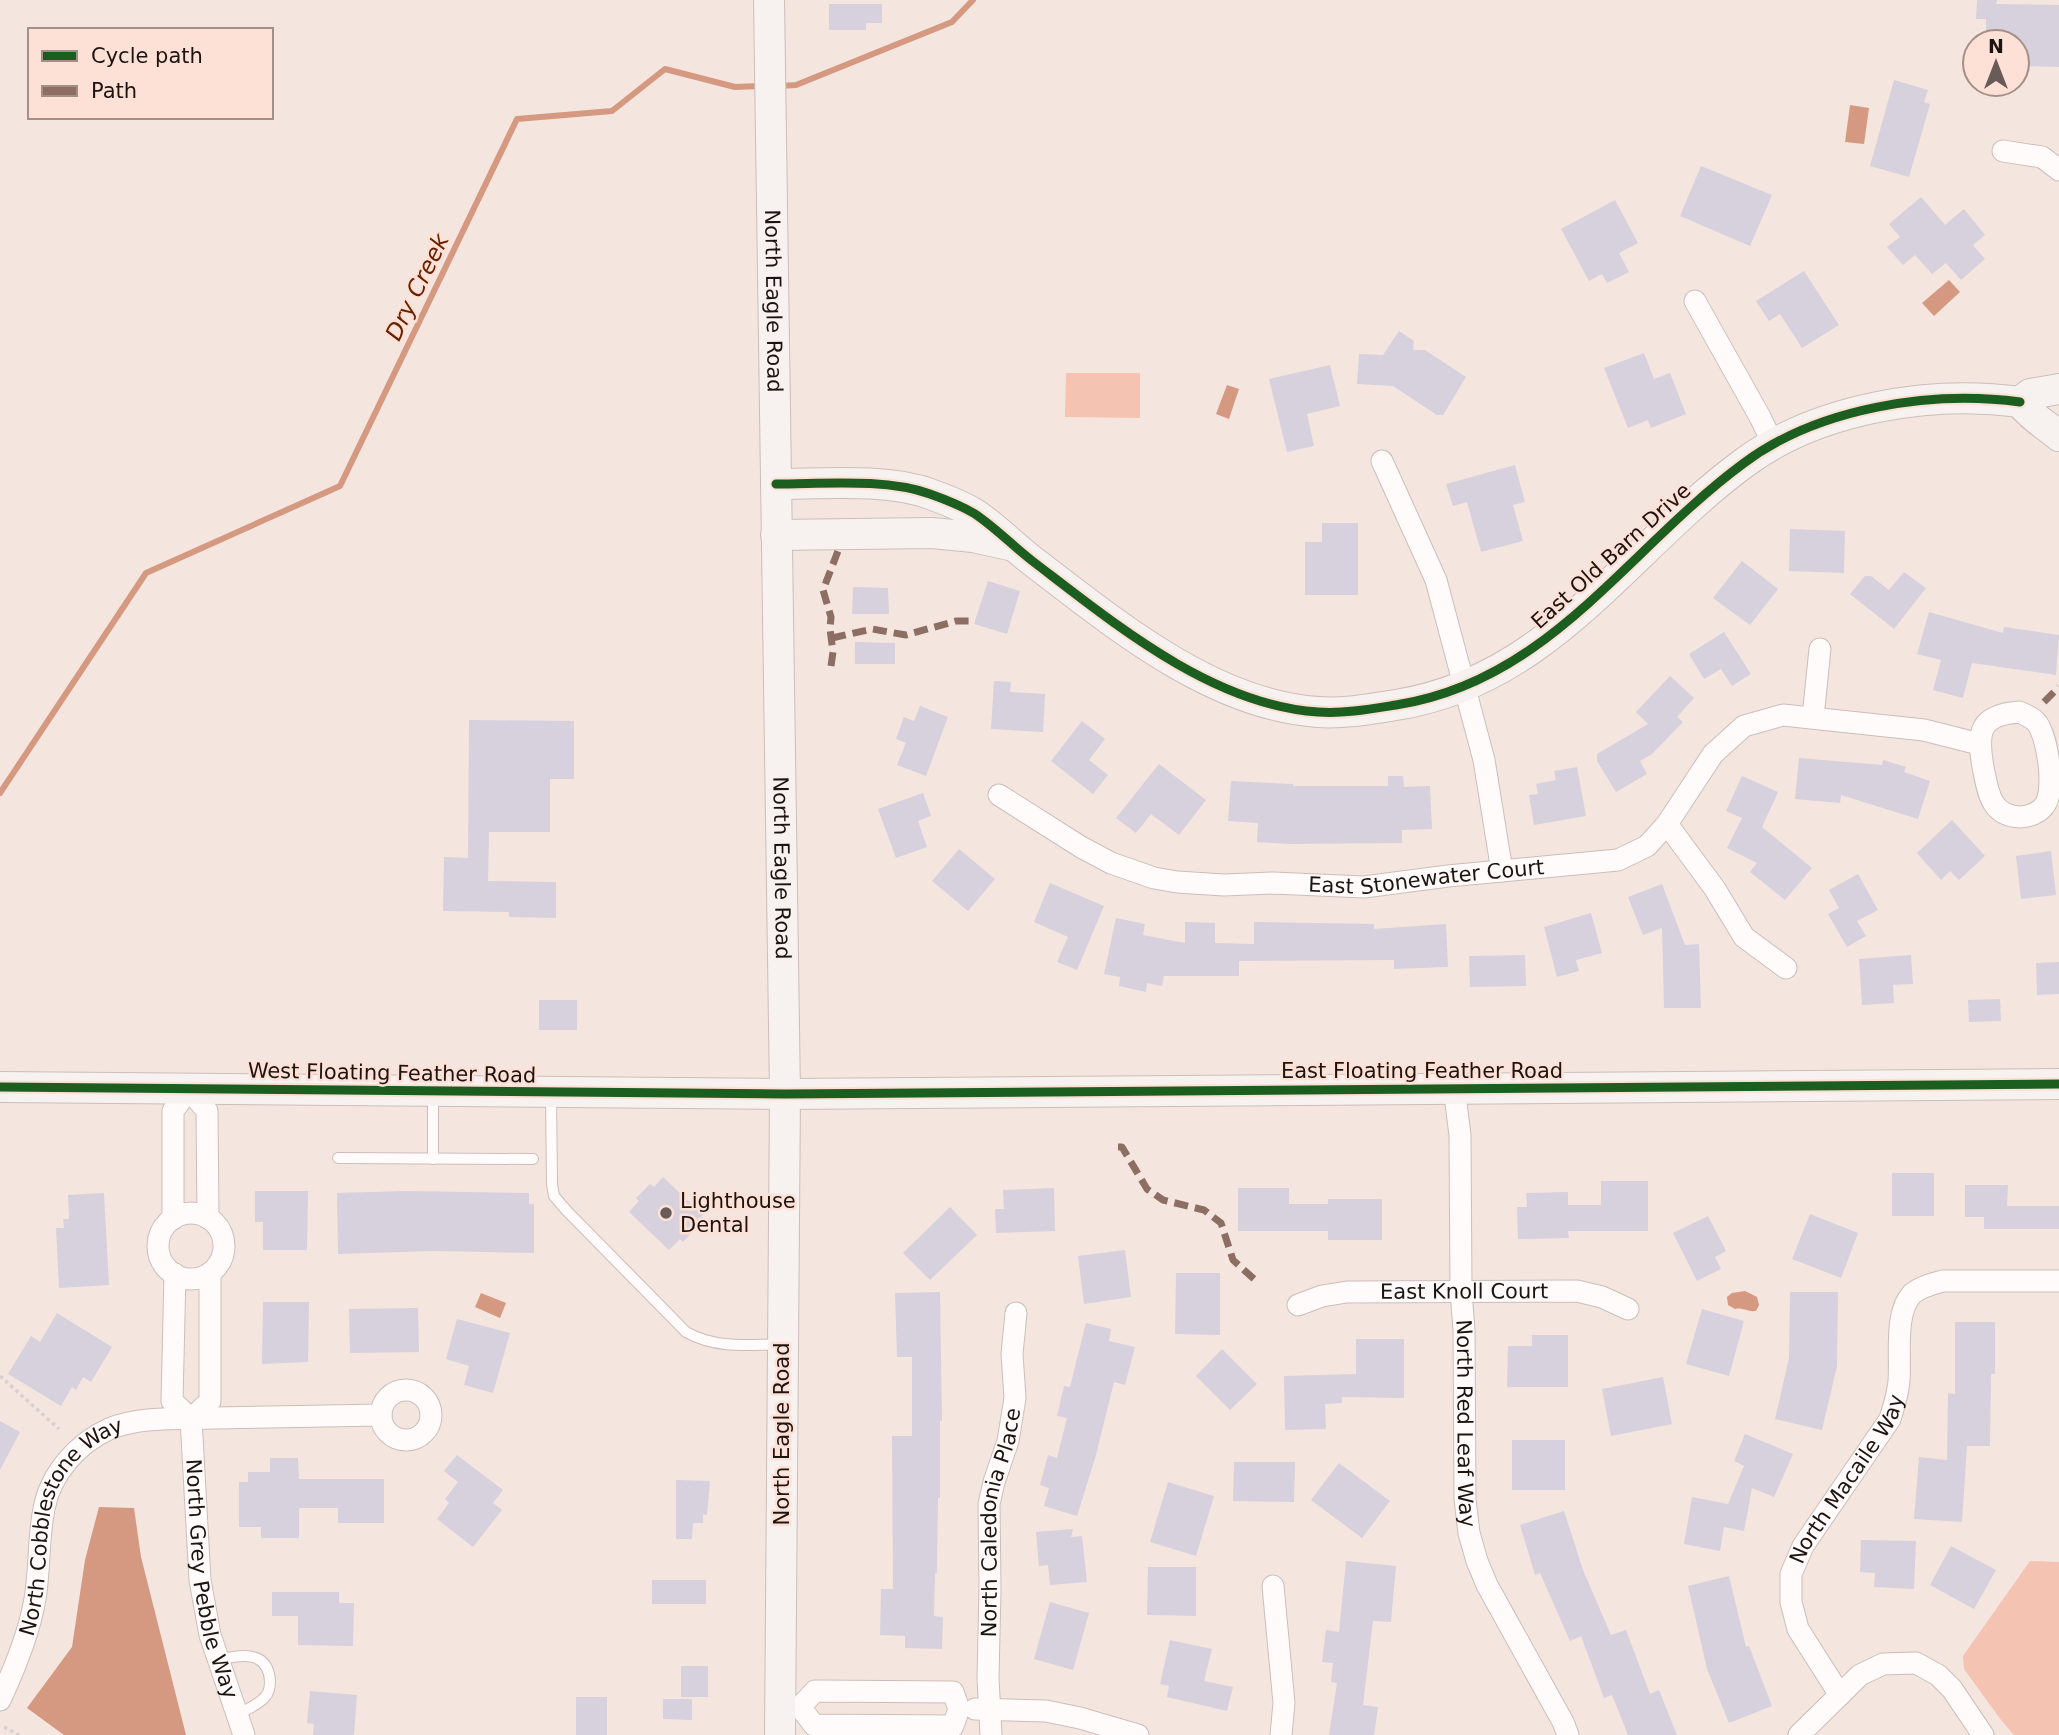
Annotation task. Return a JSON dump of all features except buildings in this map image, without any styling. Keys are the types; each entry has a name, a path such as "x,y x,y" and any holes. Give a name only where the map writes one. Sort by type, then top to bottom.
{"main road":[{"name":"North Eagle Road","path":"769,0 785,1094 783,1345 786,1716"},
{"name":"East Old Barn Drive","path":"776,484 879,484 928,493 974,513 1097,611 1183,668 1247,697 1320,712 1420,701 1464,686 1523,656 1582,610 1715,485 1773,444 1827,421 1882,407 1975,398 2020,402 2030,394 2059,389"},
{"path":"2020,402 2030,416 2044,423 2059,436"},
{"name":"East Old Barn Drive","path":"776,535 932,533 973,537 1013,546"},
{"name":"East Floating Feather Road","path":"785,1094 2059,1084"},
{"name":"West Floating Feather Road","path":"0,1087 785,1094"}],"street":[{"path":"2003,151 2042,157 2059,170"},
{"path":"1695,301 1773,444"},
{"path":"1382,461 1436,580 1484,760 1502,871"},
{"path":"1813,717 1820,649"},
{"path":"2019,712 2036,720 2043,733 2051,782 2050,796 2043,808 2027,817 2010,817 1997,809 1988,795 1979,744 1980,734 1988,722 2003,713 2019,712"},
{"name":"East Stonewater Court","path":"999,795 1081,847 1111,863 1143,874 1177,882 1224,885 1273,883 1364,887 1618,860 1647,846 1667,824 1713,754 1744,726 1783,715 1924,730 1979,744"},
{"path":"1667,824 1715,889 1744,937 1786,968"},
{"name":"North Red Leaf Way","path":"1454,1088 1460,1135 1465,1499 1469,1533 1487,1586 1563,1722 1567,1735"},
{"path":"173,1219 173,1111 189,1089 207,1111 208,1218"},
{"path":"190,1214 208,1218 216,1224 224,1240 222,1259 210,1273 192,1279 183,1278 167,1269 162,1261 159,1243 166,1226 173,1219 190,1214"},
{"path":"175,1274 172,1401 191,1419 210,1401 210,1273"},
{"name":"North Macaile Way","path":"1840,1695 1798,1629 1791,1602 1791,1574 1802,1546 1890,1419 1899,1381 1904,1307 1913,1294 1927,1285 1942,1281 2059,1281"},
{"name":"East Knoll Court","path":"1298,1305 1322,1296 1347,1292 1577,1291 1602,1297 1628,1309"},
{"name":"North Caledonia Place","path":"991,1735 989,1504 1008,1441 1015,1398 1012,1354 1016,1313"},
{"name":"North Cobblestone Way","path":"0,1700 16,1665 35,1601 44,1507 52,1484 67,1461 87,1442 109,1429 132,1422 381,1415"},
{"name":"North Grey Pebble Way","path":"191,1419 200,1580 210,1635 244,1735"},
{"path":"1273,1586 1284,1703 1281,1735"},
{"path":"1799,1735 1860,1675 1883,1664 1916,1663 1938,1675 1952,1689 1983,1735"},
{"path":"815,1691 953,1692 959,1709 953,1726 814,1725 786,1716 815,1691"},
{"path":"959,1709 1046,1711 1138,1735"}],"lane":[{"path":"433,1091 433,1159"},
{"path":"551,1092 552,1184 554,1196 566,1210 686,1332 700,1340 716,1344 783,1345"},
{"path":"338,1158 533,1159"},
{"path":"218,1660 240,1655 251,1656 268,1669 270,1688 267,1696 236,1715"}],"path":[{"path":"0,1377 60,1429"},
{"path":"4,1727 19,1735"}],"shaded area":[{"path":"1850,105 1869,108 1864,144 1845,142"},
{"path":"1949,280 1960,292 1934,316 1922,303"},
{"path":"1066,373 1140,373 1140,418 1065,417"},
{"path":"1227,385 1239,389 1229,419 1216,414"},
{"path":"1745,1291 1757,1297 1759,1305 1756,1311 1735,1309 1728,1305 1727,1297 1732,1293"},
{"path":"481,1293 506,1303 500,1318 475,1307"},
{"path":"99,1507 134,1508 141,1557 186,1735 64,1735 27,1708 72,1647 85,1560"},
{"path":"2030,1561 2059,1562 2059,1735 2014,1735 1964,1669 1963,1656"}],"waterway":[{"name":"Dry Creek","path":"779,86 796,85 952,22 973,0"},
{"name":"Dry Creek","path":"0,793 146,573 340,486 517,119 612,111 665,69 735,87 761,86"}],"marked path":[{"path":"831,666 831,617 823,590 838,551"},
{"path":"832,638 872,629 906,635 956,621 973,621"},
{"path":"2044,702 2059,687"},
{"path":"1118,1147 1122,1147 1147,1189 1163,1200 1204,1210 1221,1223 1233,1260 1254,1279"}],"cycle path":[{"path":"776,484 874,484 912,489 947,500 983,520 1132,636 1204,678 1279,706 1318,712 1347,712 1396,705 1450,691 1499,669 1543,641 1584,607 1702,497 1744,463 1773,444 1840,416 1876,407 1949,399 2020,402"},
{"path":"0,1087 785,1094 2059,1084"}],"place":[{"name":"Lighthouse Dental","path":"666,1213"}]}
